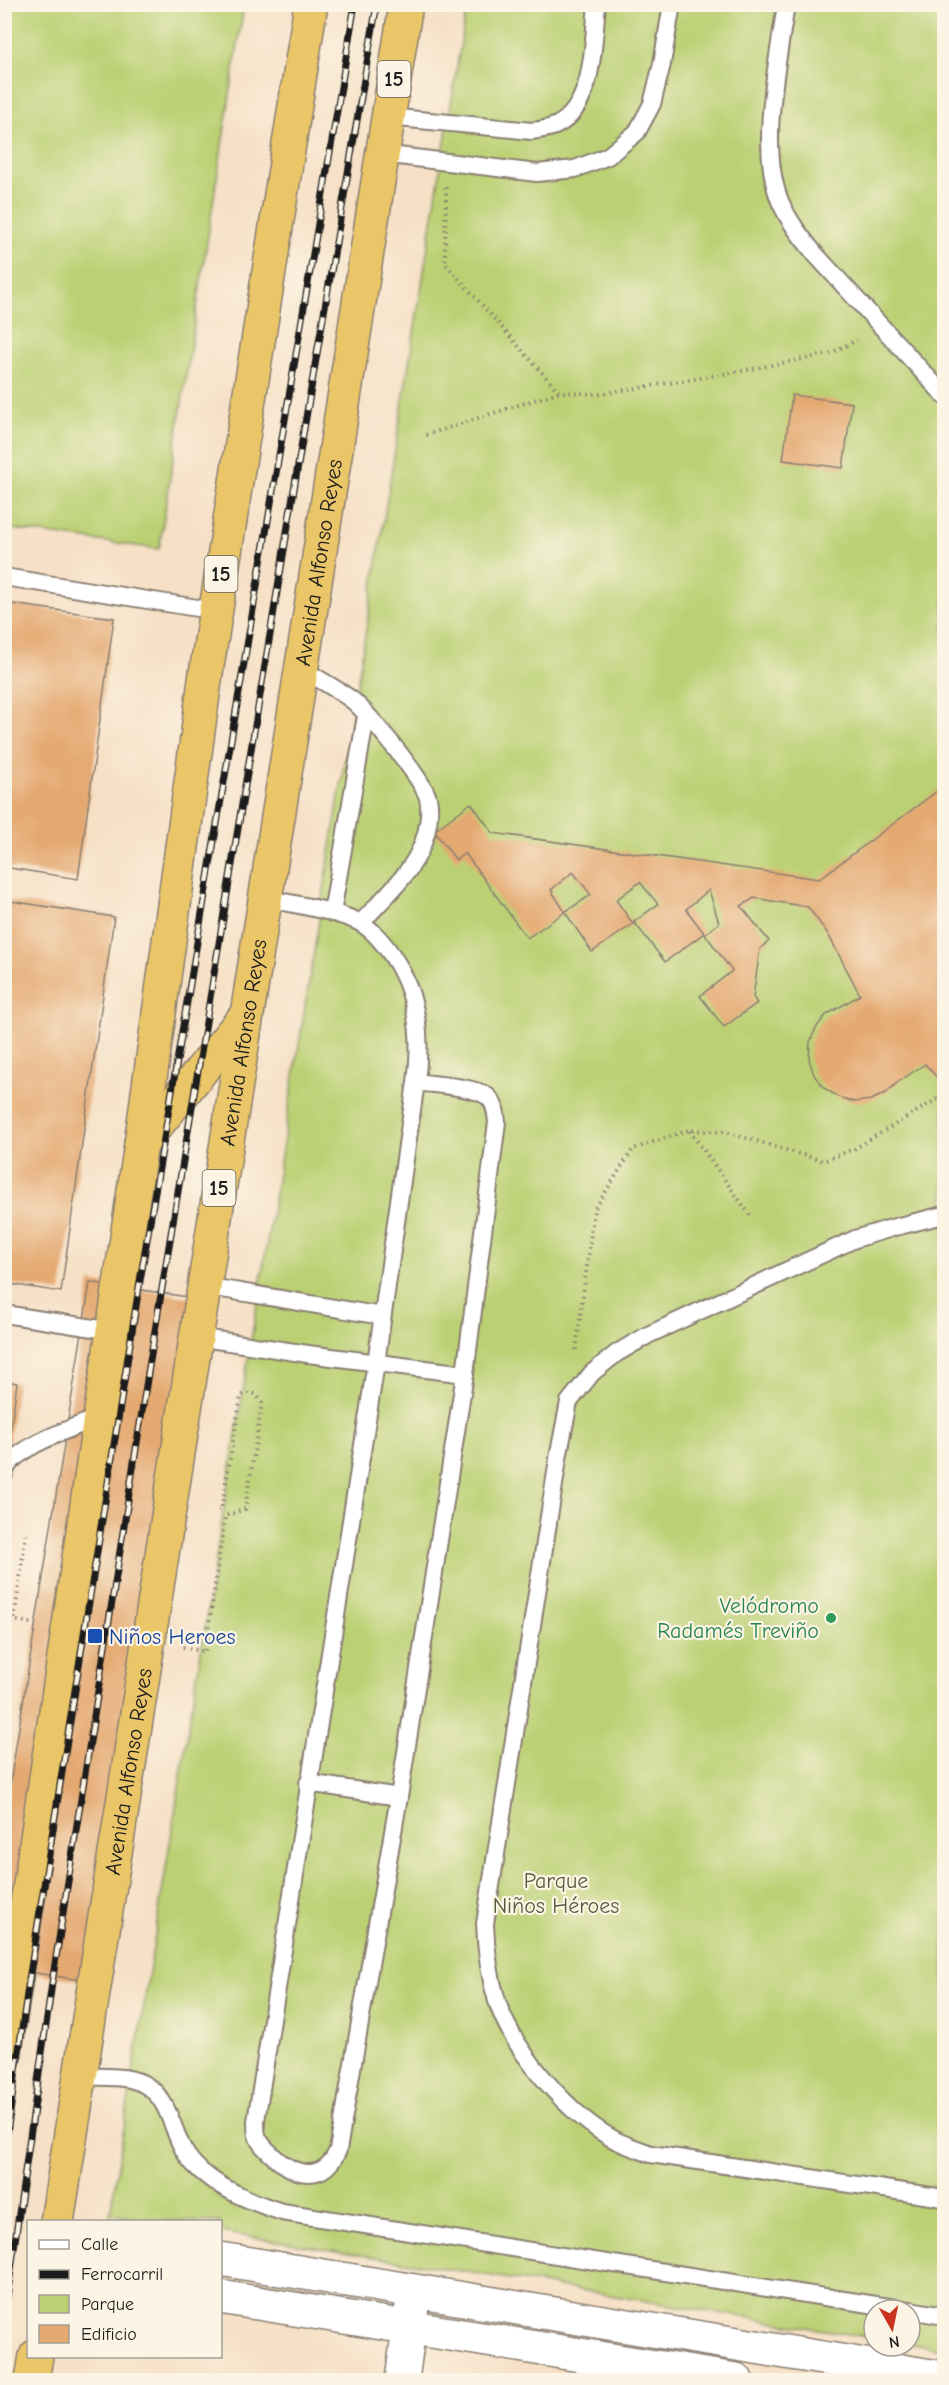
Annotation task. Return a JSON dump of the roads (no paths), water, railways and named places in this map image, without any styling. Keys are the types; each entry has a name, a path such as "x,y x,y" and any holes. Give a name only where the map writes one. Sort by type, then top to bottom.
{"highway":[{"name":"15","path":"4,2058 141,1144 216,610 311,4"},
{"name":"Avenida Alfonso Reyes","path":"57,2220 406,4"},
{"path":"141,1144 246,1015"},
{"path":"32,2380 36,2358"}],"street":[{"path":"222,2259 945,2378"},
{"path":"402,2380 414,2290"},
{"path":"222,2297 736,2380"},
{"path":"669,2369 673,2333"}],"lane":[{"path":"388,117 532,131 556,126 573,112 582,98 588,78 597,4"},
{"path":"382,154 537,173 575,169 608,156 637,132 652,104 662,64 672,4"},
{"path":"786,4 771,126 770,156 773,180 781,202 796,231 945,395"},
{"path":"4,577 216,610"},
{"path":"301,668 352,701 408,764 424,787 428,800 429,818 423,843 414,862 361,923"},
{"path":"332,913 366,716"},
{"path":"265,898 332,913 361,923 380,939 396,960 411,992 419,1025 420,1054 382,1316 376,1363 256,2121 256,2134 262,2145 279,2162 295,2172 308,2174 327,2167 338,2150 399,1797 465,1374 497,1122 496,1110 487,1096 477,1092 416,1082"},
{"path":"945,1215 855,1239 648,1335 617,1353 592,1373 569,1402 485,1924 486,1960 497,2002 512,2036 558,2094 582,2118 617,2141 651,2154 945,2198"},
{"path":"204,1286 382,1316"},
{"path":"4,1314 113,1331"},
{"path":"196,1337 465,1374"},
{"path":"4,1476 5,1470 21,1452 100,1417"},
{"path":"308,1783 399,1797"},
{"path":"80,2076 134,2079 149,2087 160,2097 184,2151 195,2166 220,2185 249,2201 282,2212 862,2303"},
{"path":"922,2312 945,2316"}],"railway":[{"path":"4,2154 29,1980 140,1281 355,4"},
{"path":"4,2318 52,1983 148,1373 303,435 377,4"}],"place":[{"name":"Velódromo Radamés Treviño","path":"831,1618"},
{"name":"Niños Heroes","path":"95,1636"}],"park label":[{"name":"Parque Niños Héroes","path":"556,1892"}]}
